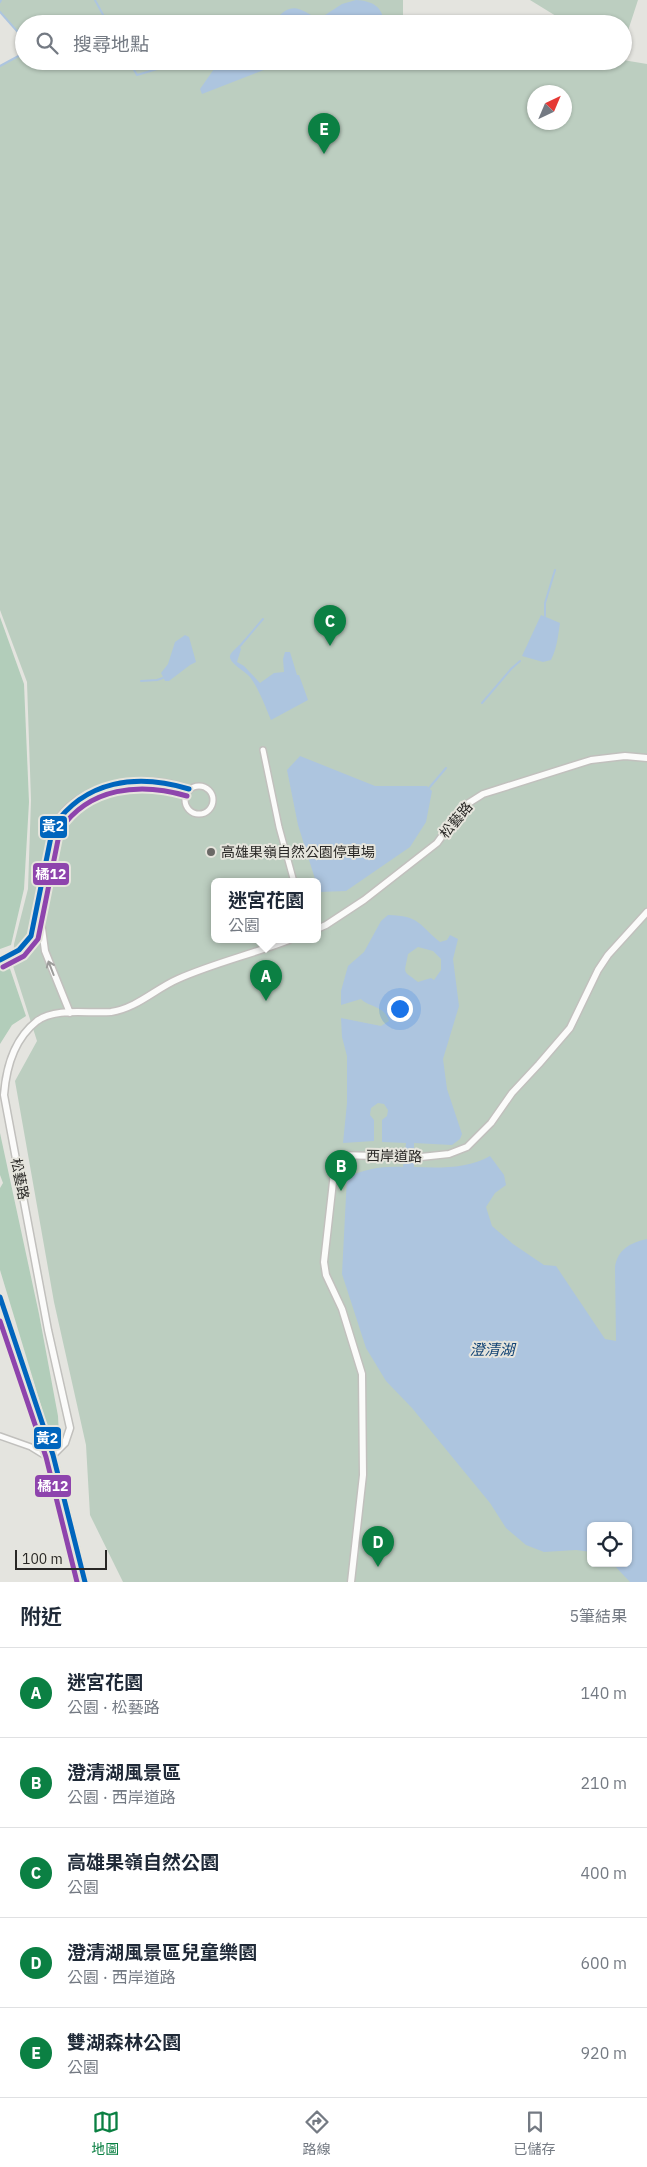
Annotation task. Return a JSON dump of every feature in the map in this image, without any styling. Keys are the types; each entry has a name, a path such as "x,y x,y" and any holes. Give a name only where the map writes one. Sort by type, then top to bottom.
{"street":[{"path":"263,750 293,878"},
{"name":"松藝路","path":"321,927 364,900 437,842 464,806 483,794 591,760 624,756 647,758"},
{"path":"0,960 19,950 31,936 53,827 59,816 78,798 109,786 128,783 158,782 180,785 189,789 202,785 210,790 213,803 208,811 199,814 186,807 184,797 189,789"},
{"path":"38,899 45,951 70,1013"},
{"name":"西岸道路","path":"351,1582 363,1475 362,1374 342,1309 326,1275 324,1262 336,1155 421,1157 450,1154 467,1147 491,1123 512,1093 570,1028 598,970 608,955 647,912"},
{"name":"松藝路","path":"53,1456 65,1444 70,1428 48,1330 4,1095 6,1076 16,1046 38,1020 70,1013 111,1012 128,1008 178,979 281,943"},
{"path":"51,1016 98,1012"},
{"path":"0,1297 53,1456 85,1582"},
{"path":"0,1436 32,1447 44,1455 53,1456"}],"green space":[{"path":"0,0 403,0 403,15 15,15 15,29 0,12"},
{"path":"530,0 638,0 632,18 632,15 554,15"},
{"path":"15,58 15,70 632,70 632,62 647,64 647,1582 123,1582 90,1515 86,1445 54,1302 15,1081 37,1041 13,966 14,944 28,889 31,800 27,682 0,610 0,66"},
{"path":"0,617 24,684 29,802 24,889 11,945 0,949"},
{"path":"7,960 26,1016 12,1025 0,1044 0,963"},
{"path":"0,1133 39,1314 58,1416 59,1435 54,1437 49,1432 0,1270 0,1188 3,1183 0,1175"}],"water":[{"path":"356,0 372,3 379,9 382,15 325,15 342,4"},
{"path":"289,9 302,10 311,15 280,15"},
{"path":"213,70 264,70 202,94 200,89"},
{"path":"541,615 560,623 557,642 551,660 543,662 522,656"},
{"path":"185,635 189,637 196,662 169,681 165,681 161,673 168,664 175,642"},
{"path":"239,645 241,649 237,662 244,666 260,683 274,673 284,672 283,659 285,652 290,652 297,675 299,675 308,700 271,720 253,682 230,658"},
{"path":"300,756 375,786 427,786 432,791 426,822 410,847 346,891 321,892 321,878 315,878 298,825 287,770"},
{"name":"澄清湖","path":"388,915 413,919 440,942 447,940 450,935 458,939 453,959 459,1006 443,1059 447,1089 462,1134 460,1139 452,1145 414,1143 414,1167 463,1165 490,1156 504,1175 506,1185 495,1193 486,1207 492,1226 513,1244 544,1265 556,1266 605,1339 616,1341 615,1267 619,1256 630,1245 647,1239 647,1582 630,1582 616,1567 632,1567 632,1522 587,1522 587,1551 576,1550 544,1552 526,1545 506,1528 490,1503 412,1408 386,1381 366,1348 342,1274 347,1177 374,1169 403,1167 406,1143 382,1142 382,1120 387,1116 388,1110 384,1104 378,1103 371,1108 370,1115 374,1120 374,1141 343,1143 347,1103 347,1056 342,1037 341,1018 381,1026 389,1021 384,1012 361,999 341,1005 341,991 348,966 364,952 381,921","holes":["418,947 433,951 441,959 441,970 434,980 431,978 418,982 406,971 408,954"]}],"waterway":[{"path":"95,0 103,15"},
{"path":"0,12 15,29"},
{"path":"0,66 15,58"},
{"path":"134,70 137,75 154,70"},
{"path":"545,616 545,603 555,570"},
{"path":"240,646 263,619"},
{"path":"482,703 520,661"},
{"path":"141,681 163,678"},
{"path":"429,788 446,768"}],"transit line":[{"name":"黃2","path":"0,960 19,950 31,936 53,827 66,811 80,799 96,790 113,784 150,782 170,784 189,789"},
{"name":"橘12","path":"3,967 24,956 38,939 60,830 72,816 85,805 101,797 134,789 151,789 187,796"},
{"name":"黃2","path":"0,1297 53,1455 85,1582"},
{"name":"橘12","path":"0,1321 46,1457 77,1582"}],"place":[{"name":"雙湖森林公園","path":"324,154"},
{"name":"高雄果嶺自然公園","path":"330,646"},
{"name":"高雄果嶺自然公園停車場","path":"211,852"},
{"name":"迷宮花園","path":"266,1001"},
{"name":"澄清湖風景區","path":"341,1191"},
{"name":"澄清湖風景區兒童樂園","path":"378,1567"}]}
